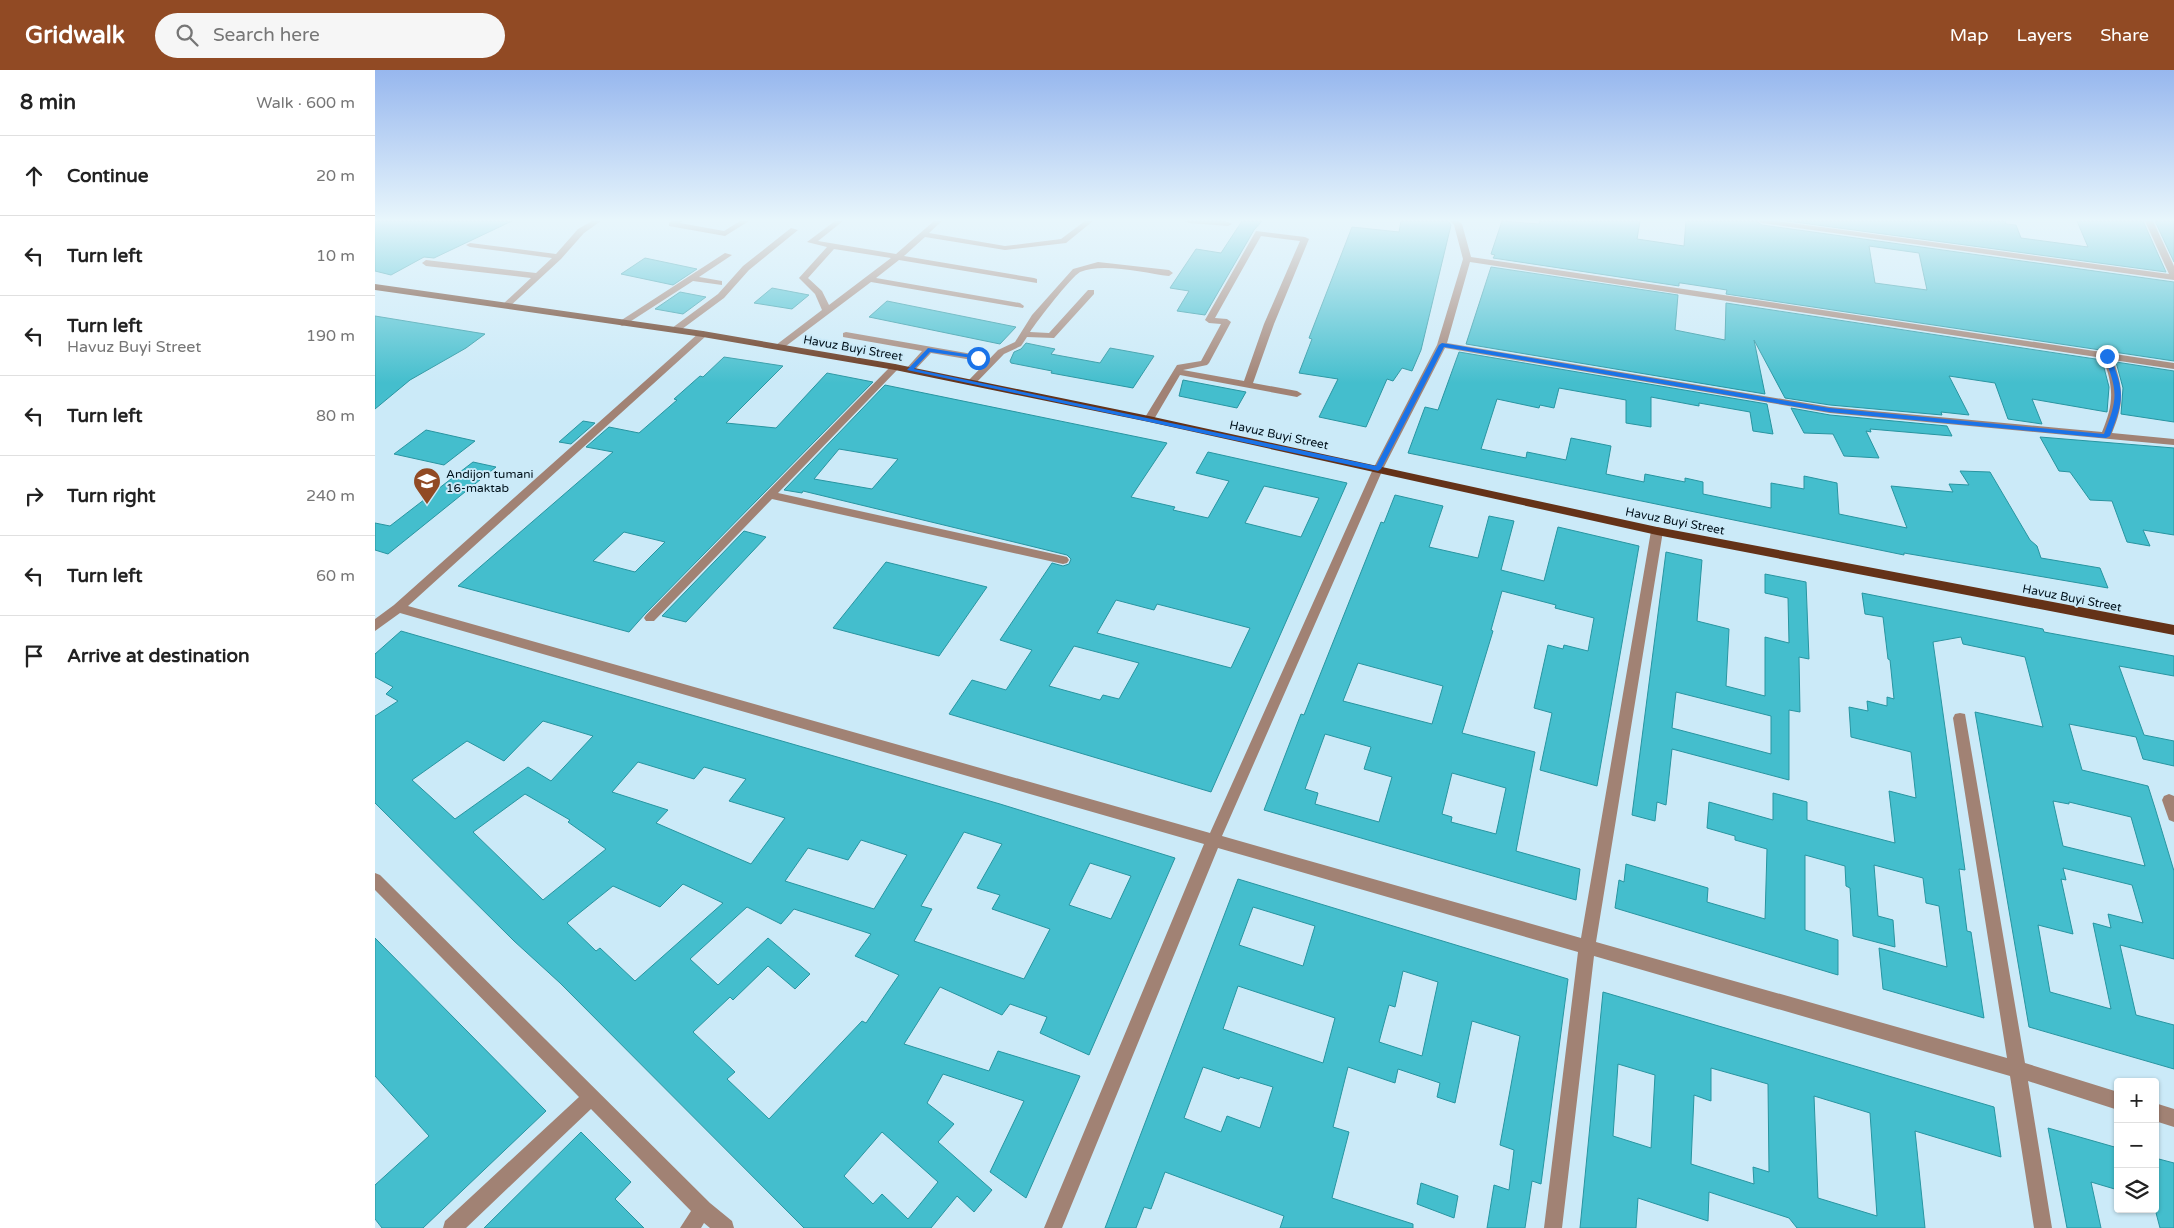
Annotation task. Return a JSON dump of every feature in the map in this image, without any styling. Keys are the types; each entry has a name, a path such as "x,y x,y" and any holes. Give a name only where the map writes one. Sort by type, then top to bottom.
{"main road":[{"name":"Havuz Buyi Street","path":"375,287 703,334 910,370 1149,419 1657,531 2174,630"}],"street":[{"path":"530,275 538,276"},
{"path":"622,323 699,275"},
{"path":"675,330 721,296 740,275"},
{"path":"806,275 803,278 819,293 827,311"},
{"path":"779,348 874,275"},
{"path":"1000,275 1034,281"},
{"path":"971,383 1001,352 1018,344 1035,318 1073,275"},
{"path":"1149,419 1180,367 1204,363 1227,322 1209,320 1235,275"},
{"path":"1248,385 1269,324 1290,275"},
{"path":"1053,1228 1214,840 1378,469 1442,345 1462,275"},
{"path":"1573,275 2174,366"},
{"path":"505,306 538,276"},
{"path":"693,279 719,283"},
{"path":"869,279 1020,306"},
{"path":"1025,334 1051,336 1091,292"},
{"path":"375,626 398,608 703,334"},
{"path":"845,335 978,358"},
{"path":"1442,345 1829,410 2174,442"},
{"path":"910,370 928,350"},
{"path":"2106,436 2117,408 2118,384 2107,356"},
{"path":"649,618 895,368"},
{"path":"1177,372 1297,394"},
{"path":"770,495 1063,560"},
{"path":"1553,1228 1587,946 1657,531"},
{"path":"398,608 1587,946 2114,1099"},
{"path":"1960,718 2019,1070 2043,1228"},
{"path":"2169,800 2174,816"},
{"path":"375,880 703,1210 725,1228"},
{"path":"452,1228 591,1097"},
{"path":"2159,1113 2174,1118"},
{"path":"689,1228 703,1210"}],"building":[{"path":"626,275 688,275 673,285"},
{"path":"1179,275 1228,275 1205,315 1177,311 1189,291 1170,288"},
{"path":"1333,275 1439,275 1421,350 1412,371 1402,368 1393,381 1387,379 1366,427 1319,417 1338,379 1299,373 1312,339 1309,338"},
{"path":"1488,275 1545,275 1678,295 1675,330 1725,340 1726,303 2102,360 2109,387 2107,412 2032,399 2042,424 2008,419 1995,383 1949,376 1969,415 1941,412 1942,415 1830,405 1785,398 1754,340 1765,394 1466,344"},
{"path":"1606,275 1874,275 1875,283 1927,290 1924,275 2124,275 2174,282 2174,361 1726,294 1727,290 1681,283 1679,283 1679,286"},
{"path":"772,288 809,295 792,309 754,303"},
{"path":"680,292 706,297 683,314 655,309"},
{"path":"887,301 1016,327 1000,344 869,317"},
{"path":"375,316 485,334 466,348 410,380 375,409"},
{"path":"1026,343 1055,349 1051,354 1100,363 1110,348 1154,356 1133,388 1051,373 1052,371 1011,363 1014,352 1021,349"},
{"path":"1459,352 1767,404 1773,434 1753,431 1750,412 1699,403 1699,406 1651,397 1651,427 1626,423 1626,400 1559,388 1554,408 1540,405 1539,408 1497,399 1481,449 1526,458 1527,452 1566,460 1571,438 1611,446 1606,474 1644,482 1645,474 1685,482 1685,478 1703,482 1703,494 1771,508 1771,483 1804,489 1804,476 1837,483 1839,514 1907,528 1891,486 1953,492 1949,484 1969,485 1960,471 1990,472 2030,540 2037,546 2041,558 2100,568 2108,588 1904,553 1904,555 1408,453 1425,407 1438,410"},
{"path":"724,357 783,366 726,423 776,428 827,373 873,382 629,632 458,586 613,452 586,447 609,427 639,433 677,400 674,399 700,376 703,377","holes":["624,532 665,542 635,572 593,561"]},
{"path":"2116,362 2174,371 2174,422 2121,414 2123,388"},
{"path":"1183,380 1246,392 1237,408 1179,396"},
{"path":"885,385 1167,443 1131,497 1175,507 1173,510 1208,518 1229,481 1196,473 1208,452 1347,483 1211,792 949,714 972,680 1006,690 1032,650 1000,640 1052,563 1063,566 1069,564 1071,559 1067,555 803,491 802,493 784,490","holes":["839,449 898,459 872,489 814,479","1264,486 1319,498 1301,537 1245,523","1116,600 1154,610 1157,604 1250,628 1231,668 1097,633","1074,646 1139,663 1119,699 1103,695 1100,700 1049,686"]},
{"path":"1791,408 1830,415 1947,426 1952,436 1870,429 1871,432 1866,431 1879,458 1844,456 1833,434 1804,433"},
{"path":"583,421 595,423 571,444 559,442"},
{"path":"426,430 475,441 444,465 394,454"},
{"path":"2040,437 2174,448 2174,535 2143,530 2150,546 2127,542 2112,501 2090,500 2070,472 2059,471"},
{"path":"473,462 496,467 388,554 375,550 375,523 390,526"},
{"path":"1395,495 1443,506 1429,547 1478,558 1489,516 1514,521 1501,570 1544,581 1558,527 1639,546 1597,786 1540,770 1552,713 1534,708 1548,645 1563,649 1564,645 1588,651 1594,618 1555,608 1556,605 1502,591 1491,630 1493,631 1462,733 1535,752 1516,851 1580,869 1576,900 1264,810 1301,714 1304,715 1381,522 1384,523","holes":["1358,663 1443,686 1432,724 1343,701","1325,734 1371,747 1364,769 1392,777 1379,822 1315,804 1318,793 1305,789","1452,773 1506,788 1496,834 1451,822 1452,817 1442,814"]},
{"path":"744,531 766,537 686,622 662,616"},
{"path":"1666,552 1702,560 1697,621 1729,629 1726,686 1765,696 1765,637 1789,643 1788,598 1765,593 1765,574 1806,582 1809,659 1799,657 1800,712 1789,710 1789,780 1672,749 1666,805 1657,802 1655,821 1632,815","holes":["1676,692 1771,716 1771,754 1672,728"]},
{"path":"886,562 987,587 939,656 833,628"},
{"path":"1862,593 2043,629 2044,632 2174,656 2174,676 2119,666 2144,735 2174,741 2174,766 2143,759 2136,737 2069,724 2082,770 2148,786 2155,808 2174,871 2174,959 2120,945 2136,1015 2174,1025 2174,1069 2029,1027 1975,712 2043,727 2025,657 1963,644 1961,637 1933,642 1965,870 1959,869 1967,931 1971,932 1984,1018 1883,989 1879,948 1947,967 1939,906 1926,903 1923,878 1874,865 1878,916 1893,920 1895,947 1853,936 1850,888 1846,886 1845,866 1805,855 1805,930 1838,940 1838,975 1615,908 1619,880 1624,882 1626,864 1708,888 1707,902 1765,919 1767,849 1735,840 1735,836 1707,828 1709,802 1773,820 1773,793 1807,802 1807,820 1895,843 1889,791 1916,798 1911,752 1851,737 1849,707 1868,711 1867,701 1887,706 1887,697 1894,699 1883,617 1865,614","holes":["2053,801 2069,804 2069,802 2131,817 2145,866 2063,846","2063,868 2132,885 2143,923 2108,914 2111,928 2093,923 2111,1009 2050,992 2038,925 2073,934 2061,879 2066,880"]},
{"path":"401,631 1000,804 1175,858 1089,1055 1040,1033 1047,1017 1010,1004 1002,1015 940,987 904,1044 989,1071 998,1051 1080,1076 1026,1198 990,1172 1024,1101 943,1074 927,1103 954,1124 938,1142 992,1190 974,1212 957,1196 931,1228 804,1228 560,983 514,941 375,803 375,716 398,701 386,694 393,687 375,677 375,654","holes":["543,721 593,736 551,781 528,767 455,819 412,780 467,741 504,761","638,762 694,779 704,767 746,779 729,801 785,818 751,864 656,823 668,810 612,792","525,794 570,820 568,822 606,849 543,900 473,832","964,832 1002,844 977,888 1000,895 992,909 1050,929 1024,979 914,941 932,909 921,906","861,840 907,855 874,909 785,881 808,848 848,860","1090,863 1131,876 1111,919 1069,905","683,884 723,903 635,981 600,948 596,951 567,923 613,886 660,907","747,907 781,924 794,909 871,934 855,956 899,975 866,1023 862,1021 769,1119 727,1079 735,1072 693,1032 730,997 733,1000 768,966 795,989 810,974 768,938 718,985 690,959","882,1132 938,1182 908,1219 882,1194 873,1204 844,1176"]},
{"path":"1238,879 1568,979 1541,1184 1532,1181 1525,1228 1487,1228 1494,1185 1509,1190 1514,1150 1500,1145 1520,1036 1472,1021 1455,1103 1437,1097 1440,1083 1398,1069 1395,1083 1348,1067 1333,1127 1349,1132 1332,1198 1413,1224 1413,1228 1280,1228 1284,1216 1165,1172 1151,1209 1144,1207 1136,1228 1105,1228","holes":["1253,907 1315,926 1303,966 1239,945","1403,971 1438,982 1422,1056 1379,1042 1389,1005 1395,1007","1238,986 1335,1018 1323,1063 1223,1029","1203,1067 1239,1079 1240,1077 1273,1087 1260,1128 1227,1116 1221,1132 1184,1118"]},
{"path":"375,938 546,1111 423,1228 382,1228 375,1219 375,1185 429,1136 375,1076"},
{"path":"1603,992 1994,1107 2001,1157 1915,1131 1925,1228 1797,1228 1789,1218 1709,1192 1708,1221 1638,1198 1636,1228 1580,1228","holes":["1618,1064 1655,1075 1651,1148 1613,1136","1711,1068 1768,1084 1769,1172 1753,1167 1754,1184 1691,1164 1694,1095 1711,1101","1814,1096 1870,1113 1877,1216 1818,1198"]},
{"path":"2048,1128 2114,1147 2114,1189 2091,1182 2101,1228 2067,1228"},
{"path":"581,1132 631,1182 615,1199 644,1228 484,1228"},
{"path":"2159,1159 2174,1163 2174,1228 2160,1228 2156,1213 2159,1213"},
{"path":"1421,1183 1458,1196 1454,1218 1417,1204"}],"place":[{"name":"Andijon tumani 16-maktab","path":"427,505"}],"route":[{"path":"978,358 928,350 910,370 1149,419 1378,469 1442,345 1829,410 2106,436 2117,408 2118,384 2107,356"}]}
